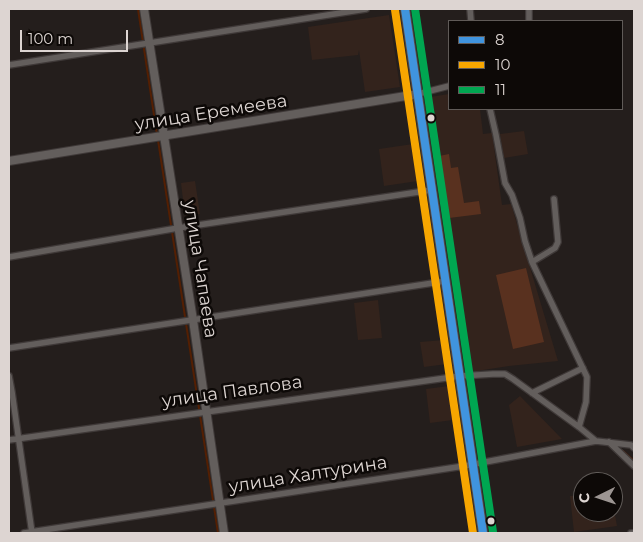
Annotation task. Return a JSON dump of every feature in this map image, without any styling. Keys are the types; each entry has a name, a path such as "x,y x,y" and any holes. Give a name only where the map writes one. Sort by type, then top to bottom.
{"main road":[{"path":"405,9 483,533"}],"street":[{"name":"улица Чапаева","path":"144,9 193,320 224,533"},
{"path":"9,65 366,9"},
{"path":"418,94 448,86"},
{"name":"улица Еремеева","path":"9,161 418,94"},
{"path":"490,110 504,184 512,194 532,262 587,377 586,402 579,427"},
{"path":"9,257 178,228 432,190"},
{"path":"532,262 556,248 558,242 554,199"},
{"path":"9,348 446,282"},
{"path":"532,393 583,368"},
{"name":"улица Павлова","path":"9,440 206,410 460,376 505,374 596,441"},
{"path":"9,376 32,533"},
{"name":"улица Халтурина","path":"24,533 473,464 596,441 631,445 634,448"},
{"path":"609,442 634,466"}],"shaded area":[{"path":"389,15 400,87 365,92 359,50 358,55 312,60 308,27"},
{"path":"448,94 448,110 480,110 483,134 492,133 502,205 511,204 558,361 470,372 430,97"},
{"path":"524,131 528,154 504,158 500,134"},
{"path":"413,144 418,181 384,186 379,149"},
{"path":"449,154 451,168 458,167 464,203 479,201 481,214 449,218 439,156"},
{"path":"195,181 200,214 185,216 181,183"},
{"path":"526,268 544,342 513,349 496,275"},
{"path":"378,300 382,338 358,340 354,303"},
{"path":"444,340 447,364 424,367 420,342"},
{"path":"449,386 453,420 430,423 426,389"},
{"path":"520,396 562,439 517,447 509,405"},
{"path":"570,496 573,496 573,522 616,522 617,526 574,532"}],"waterway":[{"path":"138,9 157,135"},
{"path":"158,140 218,533"},
{"path":"623,451 634,461"}],"transit line":[{"name":"8","path":"405,9 483,533"},
{"name":"11","path":"415,9 493,532"},
{"name":"10","path":"395,10 473,533"}]}
